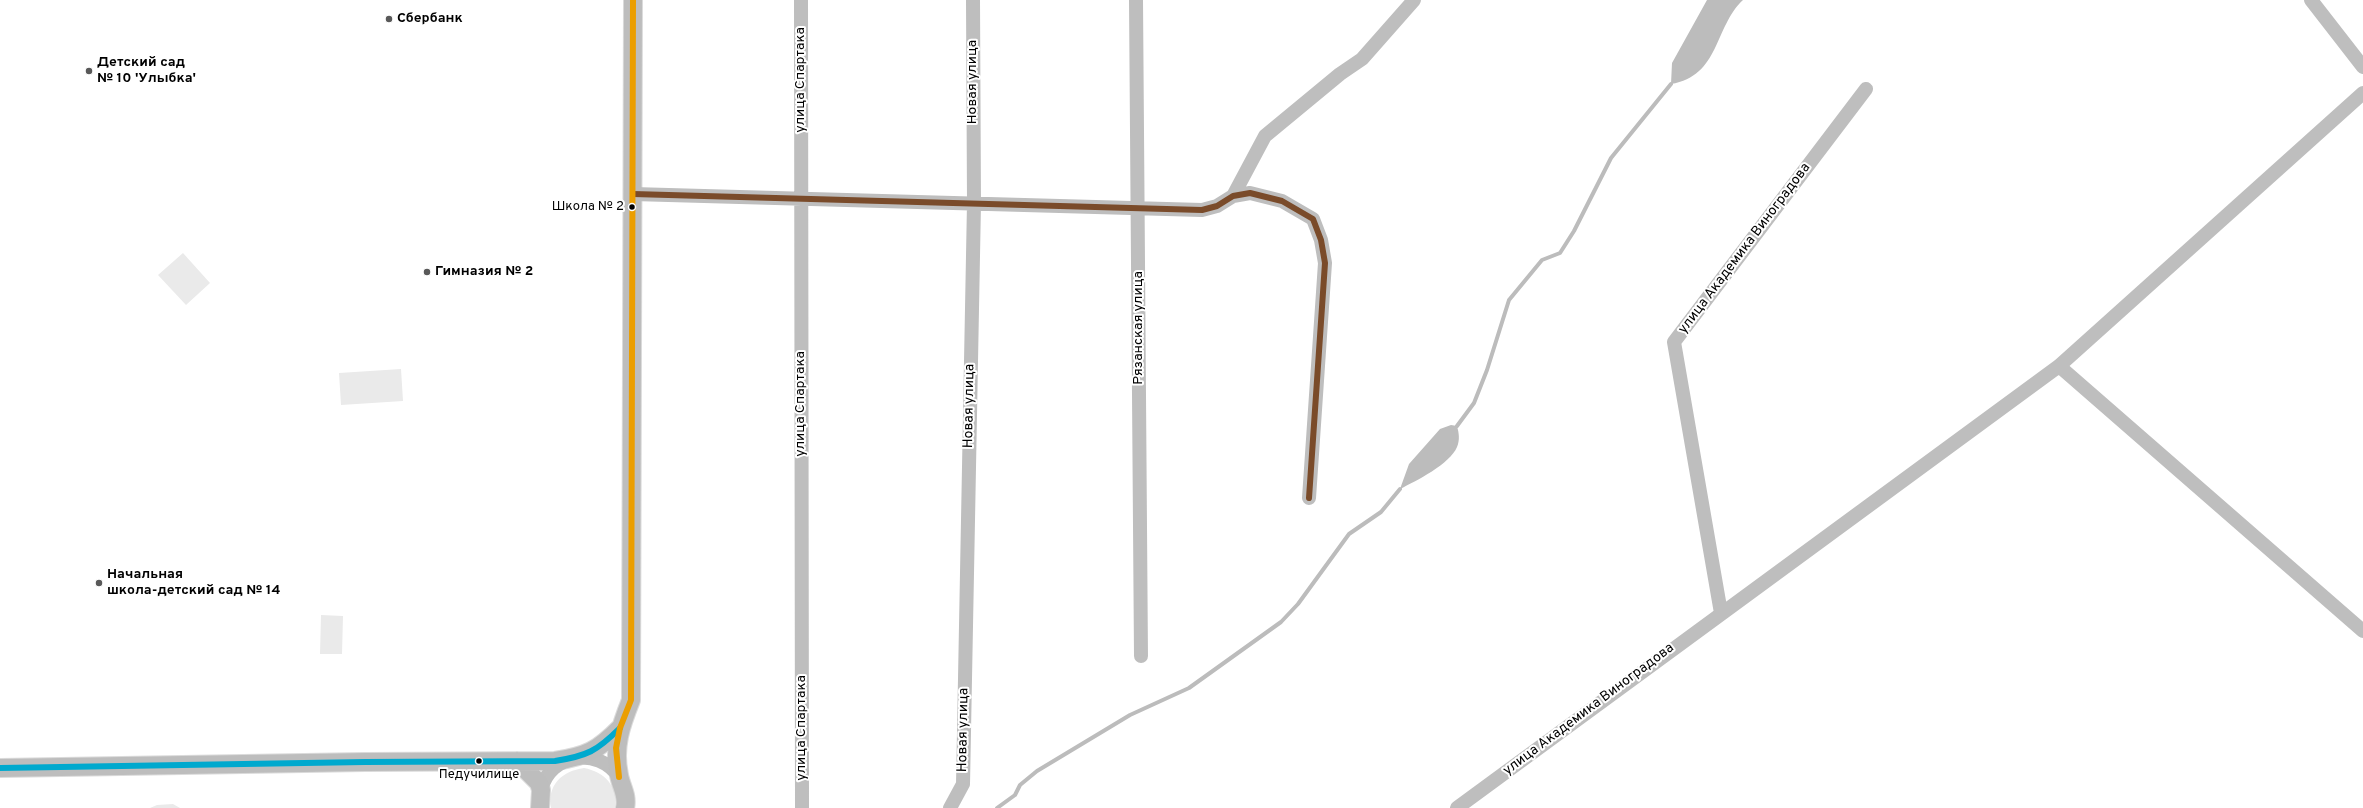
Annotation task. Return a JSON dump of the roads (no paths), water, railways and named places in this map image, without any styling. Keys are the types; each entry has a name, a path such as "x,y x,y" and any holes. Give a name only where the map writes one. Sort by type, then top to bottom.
{"main road":[{"path":"628,805 626,793 619,777 616,748 620,728 631,700 633,0"},
{"path":"0,768 555,761 580,757 602,746 620,728"},
{"path":"517,761 538,783 539,800"}],"street":[{"name":"улица Спартака","path":"801,0 802,808"},
{"name":"Новая улица","path":"950,808 963,784 974,202 973,0"},
{"name":"Рязанская улица","path":"1136,0 1140,656"},
{"path":"1233,196 1265,136 1340,74 1362,59 1414,0"},
{"path":"2311,0 2363,67"},
{"name":"улица Академика Виноградова","path":"1721,613 1674,342 1866,89"},
{"name":"улица Академика Виноградова","path":"1457,808 2060,366 2363,94"},
{"path":"633,194 974,202 1202,210 1217,206 1233,196 1250,193 1282,201 1313,219 1321,240 1325,263 1309,498"},
{"path":"2060,366 2363,631"},
{"path":"539,800 548,774 557,765 567,760 580,757 592,758 604,762 619,777"}],"waterway":[{"path":"1457,426 1474,403 1487,370 1509,300 1542,260 1560,253 1574,231 1611,158 1671,84"},
{"path":"997,808 1015,795 1020,785 1037,771 1130,715 1189,688 1281,622 1298,604 1349,534 1381,512 1400,489"}],"place":[{"name":"Сбербанк","path":"389,19"},
{"name":"Детский сад № 10 'Улыбка'","path":"89,71"},
{"name":"Школа № 2","path":"632,207"},
{"name":"Гимназия № 2","path":"427,272"},
{"name":"Начальная школа-детский сад № 14","path":"99,583"},
{"name":"Педучилище","path":"479,761"}]}
